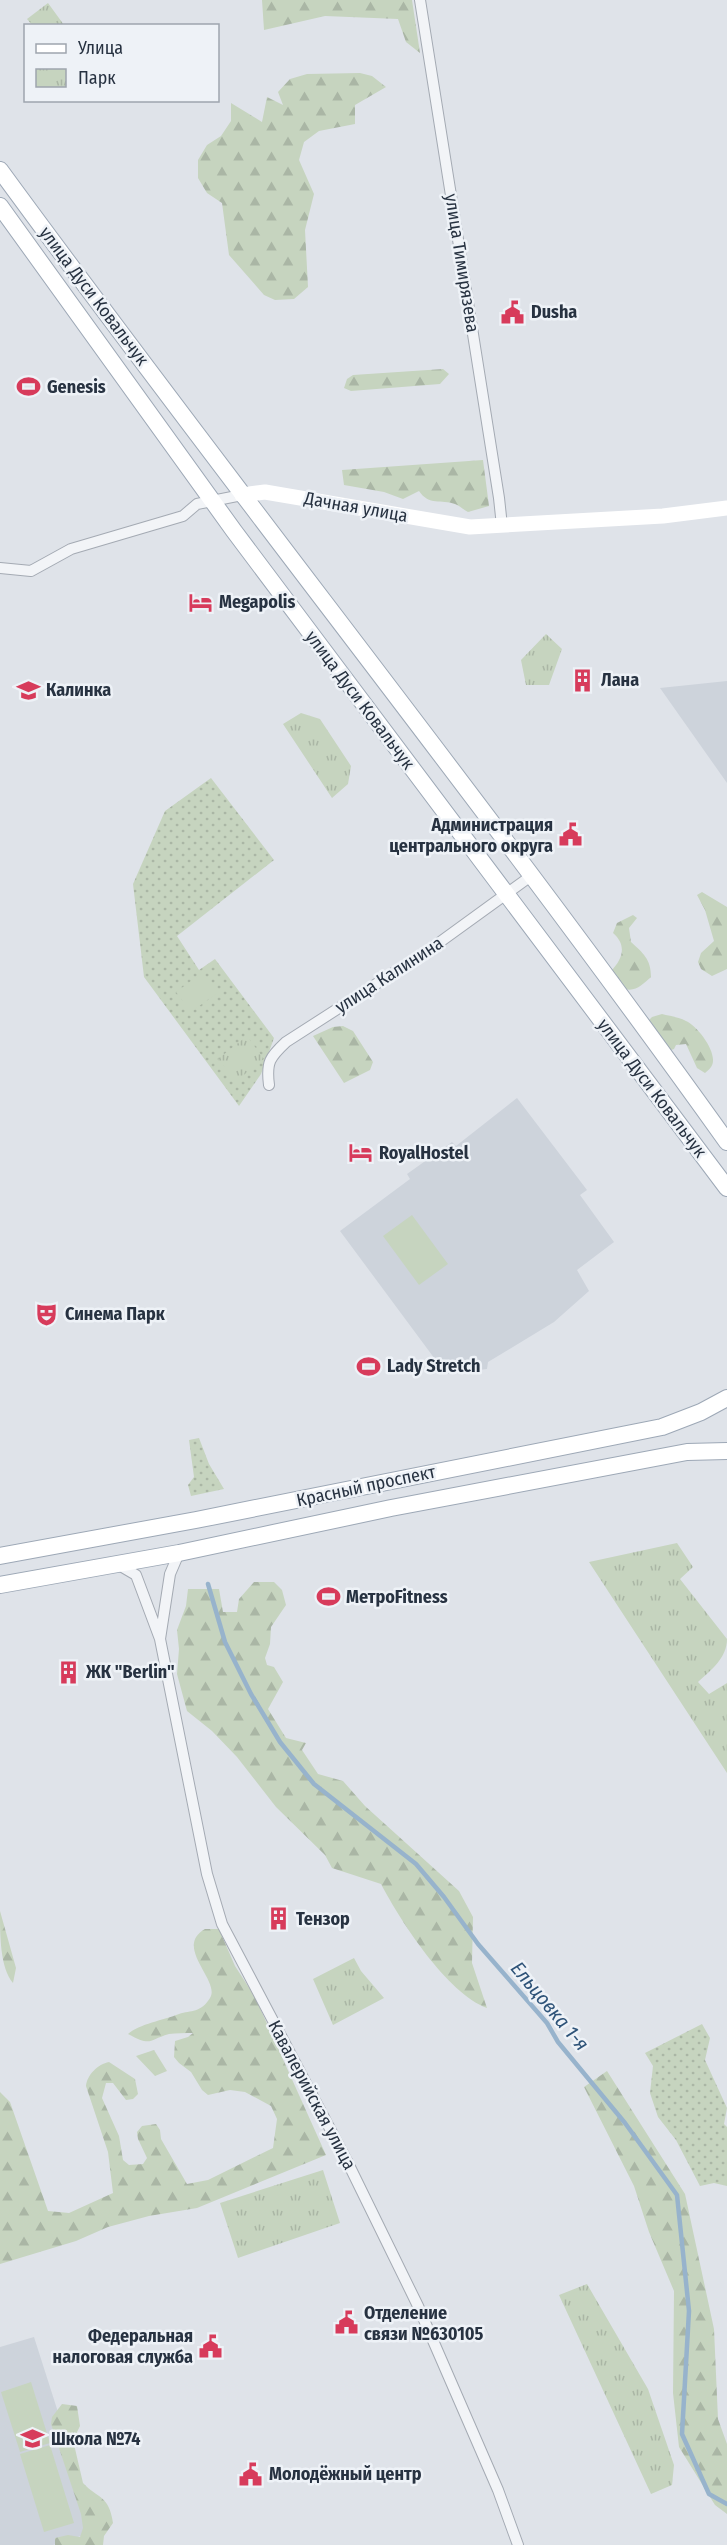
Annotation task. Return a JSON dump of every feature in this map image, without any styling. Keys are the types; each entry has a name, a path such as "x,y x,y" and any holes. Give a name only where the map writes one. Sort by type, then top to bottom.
{"main road":[{"name":"улица Дуси Ковальчук","path":"0,170 242,495 531,876 727,1142"},
{"name":"улица Дуси Ковальчук","path":"0,206 212,501 727,1188"},
{"name":"Красный проспект","path":"0,1556 196,1521 662,1427 701,1412 727,1398"},
{"name":"Красный проспект","path":"0,1585 119,1565 391,1508 687,1452 727,1451"}],"street":[{"name":"улица Тимирязева","path":"420,0 498,486 502,526"},
{"name":"Дачная улица","path":"0,568 31,572 71,549 183,516 197,504 265,492 470,527 663,516 727,508"},
{"name":"улица Калинина","path":"269,1085 267,1071 272,1055 286,1042 429,950 531,876"},
{"path":"160,1639 170,1574 179,1553"},
{"path":"119,1565 136,1575 160,1639"},
{"name":"Кавалерийская улица","path":"160,1639 207,1874 222,1924 347,2161 418,2306 498,2490 515,2541"}],"shaded area":[{"path":"727,681 727,783 660,688"},
{"path":"517,1098 587,1190 580,1195 614,1242 577,1270 589,1291 554,1322 488,1362 487,1369 446,1374 340,1231 410,1179 407,1174 452,1142 456,1146"},
{"name":"Школа №74","path":"34,2337 96,2531 53,2545 0,2545 0,2347"}],"green space":[{"path":"262,0 412,0 420,53 406,42 398,19 325,16 264,30"},
{"path":"48,3 63,24 31,24 27,19"},
{"path":"360,73 372,76 386,87 355,105 355,124 319,131 304,142 299,160 314,194 305,230 308,287 294,299 275,300 264,295 229,255 222,203 207,193 198,178 198,160 207,145 221,136 231,121 231,103 262,122 267,97 283,105 278,92 290,79 307,74"},
{"path":"443,369 449,374 440,384 351,391 344,388 347,379 353,375"},
{"path":"483,460 489,506 468,512 455,504 427,499 419,491 403,499 384,492 344,485 342,470"},
{"path":"546,634 562,649 549,685 526,685 521,660"},
{"path":"301,713 320,719 351,766 348,784 332,798 283,724"},
{"path":"211,778 274,860 177,936 199,970 215,959 274,1038 261,1074 239,1106 144,977 133,884 165,811"},
{"path":"702,892 727,907 727,969 712,976 701,969 698,962 701,953 714,941 705,910 697,895"},
{"path":"633,915 637,918 629,928 631,942 648,961 651,977 639,987 629,990 625,989 611,971 622,952 620,942 613,933 617,923"},
{"path":"202,973 217,993 191,1012 176,992"},
{"path":"662,1014 686,1021 704,1038 713,1056 712,1065 705,1073 697,1068 686,1044 676,1045 674,1049 668,1051 647,1022 652,1017"},
{"path":"343,1026 353,1031 373,1062 370,1070 344,1083 313,1036 333,1027"},
{"path":"247,1036 264,1059 236,1081 218,1059"},
{"path":"412,1215 448,1264 419,1285 383,1236"},
{"path":"199,1438 209,1464 224,1489 191,1496 188,1485 194,1477 189,1440"},
{"path":"677,1543 693,1567 680,1579 727,1639 721,1658 698,1682 709,1694 727,1683 727,1773 589,1562"},
{"path":"254,1582 274,1582 282,1590 286,1605 271,1627 270,1644 265,1658 267,1665 274,1667 283,1682 268,1709 286,1738 306,1743 302,1750 318,1774 343,1781 365,1806 459,1891 473,1917 472,1963 487,2008 456,1988 441,1972 400,1917 381,1884 332,1868 325,1855 276,1807 237,1757 212,1731 187,1711 177,1674 179,1649 177,1630 186,1606 188,1589 219,1589 223,1612 237,1612 239,1599"},
{"path":"0,1911 16,1968 13,1983 3,1960"},
{"path":"205,1929 219,1929 235,1966 255,1997 326,2155 197,2208 149,2216 108,2227 76,2241 0,2264 0,2092 10,2102 48,2211 69,2213 113,2193 108,2152 86,2086 88,2078 94,2071 109,2062 135,2079 138,2094 133,2099 126,2100 113,2083 106,2083 102,2098 119,2136 123,2160 129,2165 143,2164 147,2158 137,2132 142,2126 156,2124 160,2130 161,2139 187,2184 208,2180 273,2148 277,2119 271,2106 245,2092 230,2090 208,2095 202,2090 191,2072 174,2057 175,2041 193,2033 169,2034 150,2041 128,2034 145,2025 196,2010 207,2003 212,1991 195,1954 194,1945 196,1936"},
{"path":"354,1958 361,1971 384,1998 333,2025 313,1979"},
{"path":"702,2024 710,2038 705,2060 727,2108 724,2124 727,2127 727,2186 714,2183 700,2186 676,2140 658,2117 650,2093 653,2066 645,2053"},
{"path":"154,2050 167,2071 155,2076 136,2056"},
{"path":"607,2071 685,2194 714,2329 718,2419 727,2444 727,2514 715,2505 679,2447 673,2393 674,2291 649,2232 634,2186 584,2087"},
{"path":"323,2170 340,2223 238,2258 220,2203"},
{"path":"587,2284 648,2389 674,2465 672,2485 651,2494 559,2295"},
{"path":"31,2382 50,2443 20,2452 1,2392"},
{"path":"62,2404 77,2406 80,2426 73,2440 83,2483 102,2498 109,2507 113,2523 104,2536 103,2545 55,2545 55,2538 68,2535 80,2537 83,2528 81,2514 51,2424 52,2417"},
{"path":"50,2445 74,2523 44,2532 20,2454"}],"waterway":[{"name":"Ельцовка 1-я","path":"208,1584 225,1642 251,1694 280,1742 314,1784 416,1864 444,1897 478,1944 547,2023 558,2042 625,2123 677,2195 689,2311 682,2434 709,2494 727,2504"}],"place":[{"name":"Dusha","path":"513,312"},
{"name":"Genesis","path":"29,387"},
{"name":"Megapolis","path":"201,602"},
{"name":"Лана","path":"583,680"},
{"name":"Калинка","path":"28,690"},
{"name":"Администрация центрального округа","path":"571,835"},
{"name":"RoyalHostel","path":"361,1153"},
{"name":"Синема Парк","path":"47,1314"},
{"name":"Lady Stretch","path":"369,1366"},
{"name":"МетроFitness","path":"328,1597"},
{"name":"ЖК \"Berlin\"","path":"68,1672"},
{"name":"Тензор","path":"278,1919"},
{"name":"Отделение связи №630105","path":"346,2323"},
{"name":"Федеральная налоговая служба","path":"211,2346"},
{"name":"Школа №74","path":"33,2439"},
{"name":"Молодёжный центр","path":"251,2474"}]}
